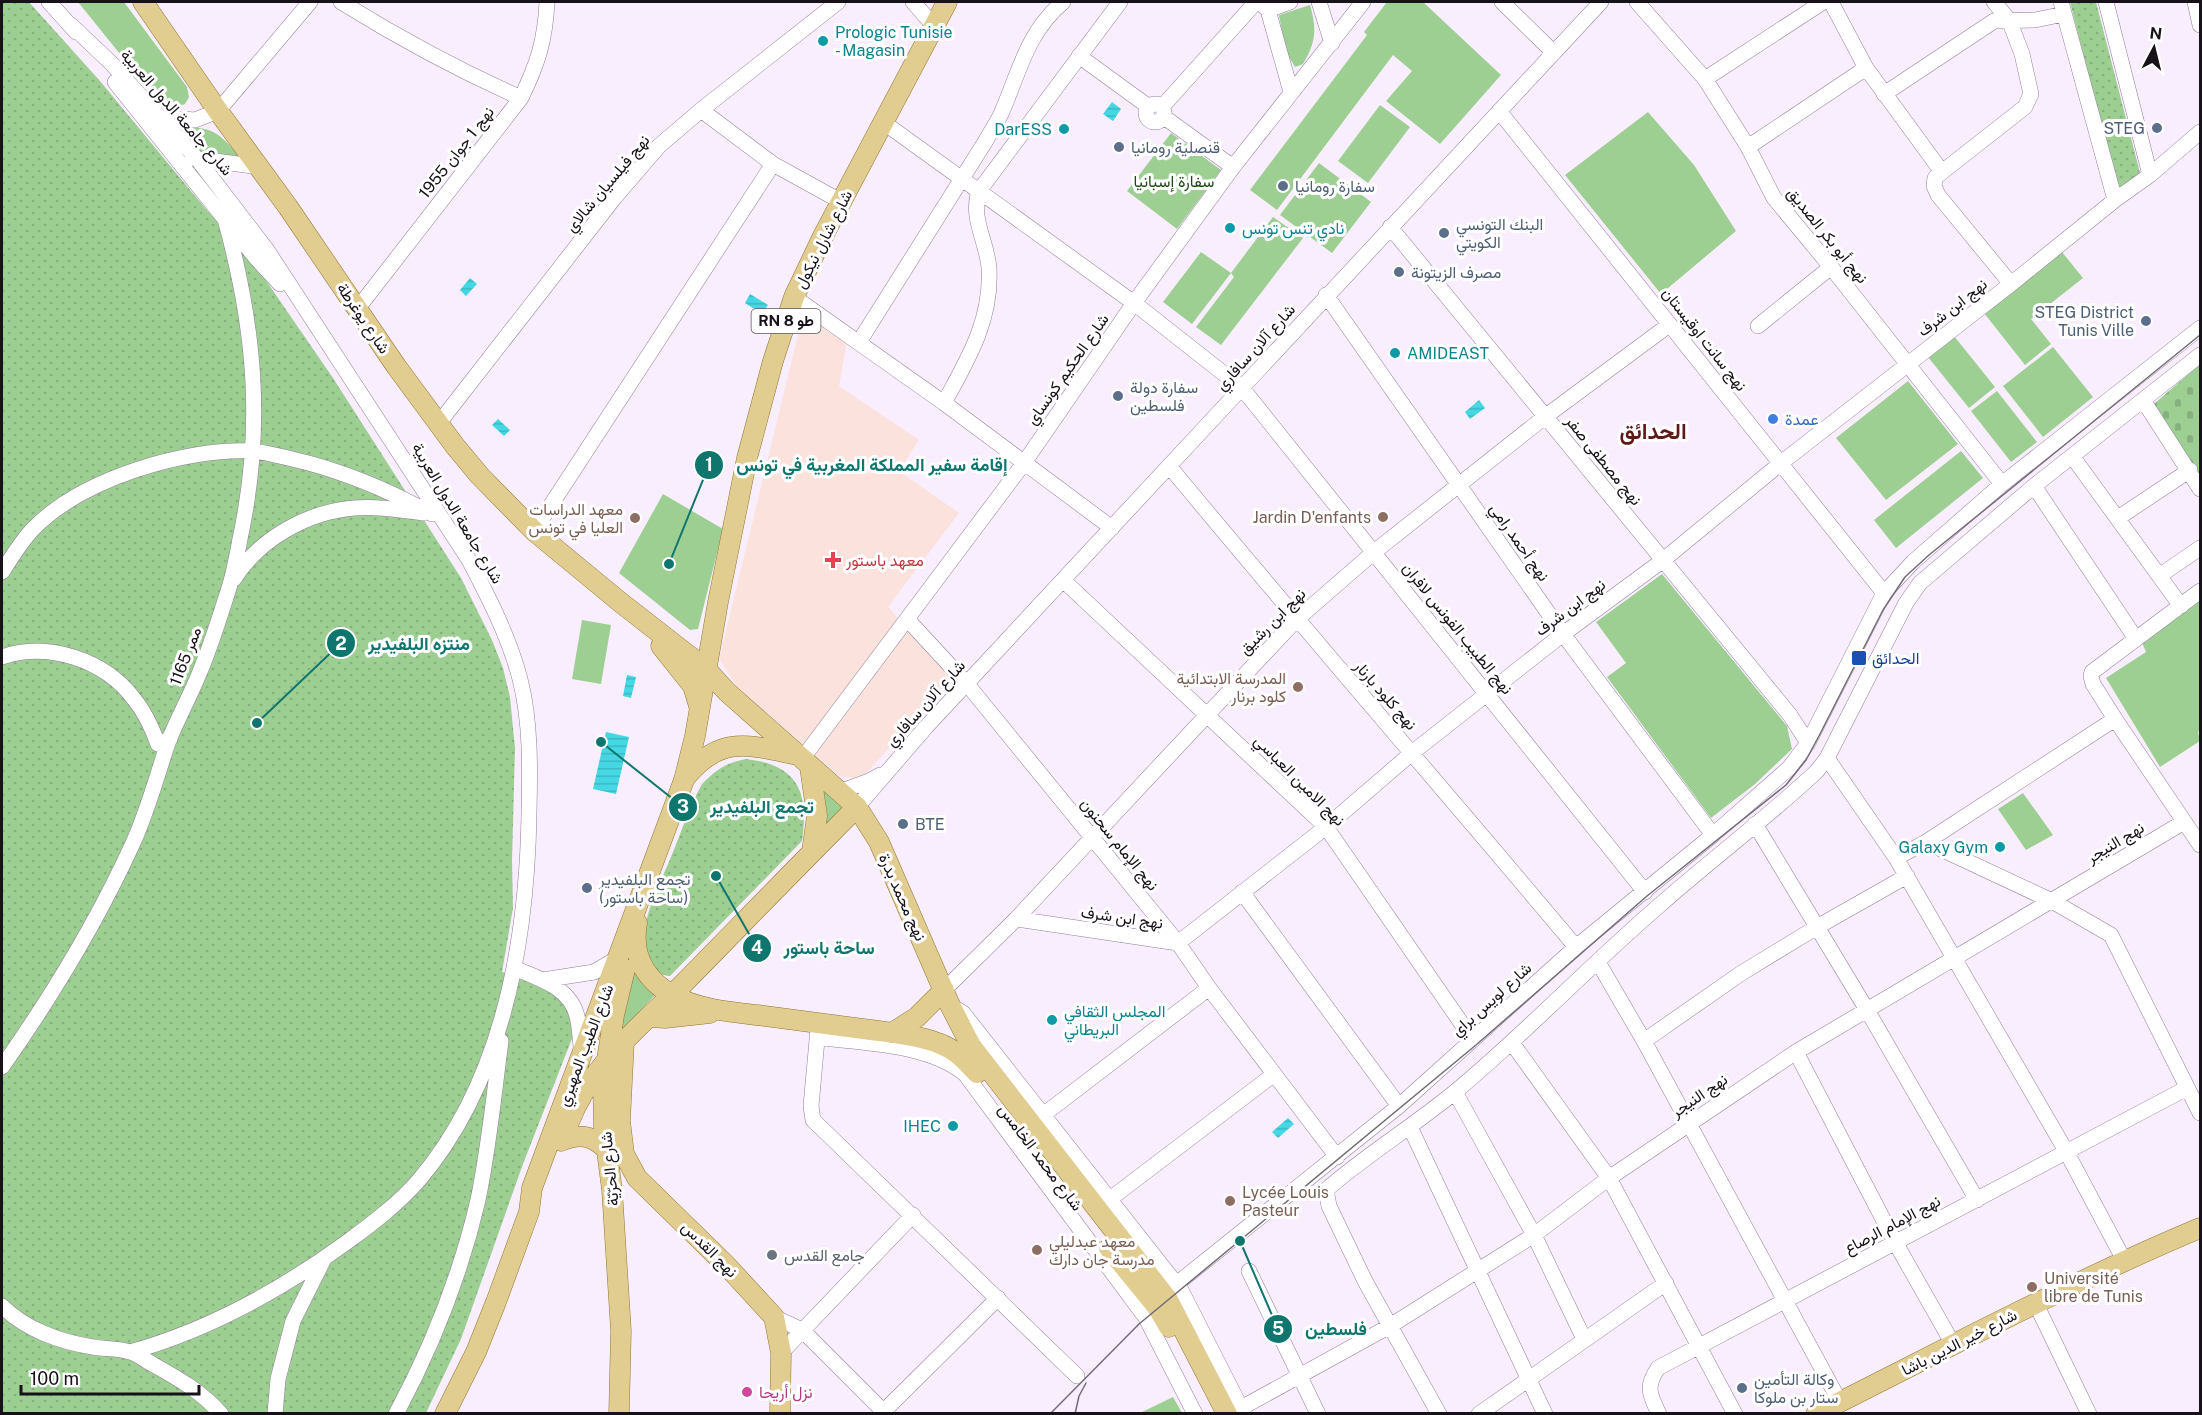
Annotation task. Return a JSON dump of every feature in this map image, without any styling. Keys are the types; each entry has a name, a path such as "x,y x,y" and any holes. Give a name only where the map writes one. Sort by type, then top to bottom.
{"main road":[{"name":"شارع يوغرطة","path":"143,2 218,111 261,167 396,366 480,476 534,531 706,669 727,692 803,760"},
{"name":"شارع شارل نيكول","path":"706,669 747,458 773,361 794,297 947,2"},
{"name":"شارع يوغرطة","path":"620,602 685,674 693,686 700,711"},
{"name":"شارع الطيب المهيري","path":"445,1413 476,1353 529,1212 532,1188 684,780 700,711 706,669"},
{"path":"684,780 695,765 733,745 757,747 803,760 817,816 812,852"},
{"name":"نهج محمد بدرة","path":"803,760 857,807 879,842 947,997"},
{"path":"529,1212 543,1191 561,1142 583,1093 606,1059 857,807"},
{"path":"645,885 636,929 636,953 642,968 652,980 672,995 690,1003 730,1012"},
{"name":"شارع الحرّيّة","path":"619,1413 621,1331 603,1085 614,1015 636,929"},
{"path":"892,1033 947,997"},
{"name":"شارع محمد الخامس","path":"947,997 971,1046 1128,1251 1170,1290 1237,1412"},
{"path":"650,1017 665,1018 730,1012"},
{"name":"شارع محمد الخامس","path":"730,1012 818,1030 892,1033 936,1042 951,1048 962,1057 979,1075 1139,1287 1158,1308 1213,1413"},
{"name":"نهج القدس","path":"624,1041 621,1140 624,1154 637,1178 726,1265 774,1317"},
{"path":"561,1142 570,1137 580,1136 600,1142 607,1150"},
{"path":"612,1190 625,1178 637,1178"},
{"name":"شارع خير الدين باشا","path":"1816,1413 2035,1302 2124,1260 2200,1228"},
{"path":"774,1317 781,1353 780,1413"}],"street":[{"name":"شارع جامعة الدول العربية","path":"50,2 161,117 198,160 267,250 482,585 508,642 520,681 527,717 530,792 524,906 504,1017"},
{"path":"143,115 195,120 218,111 310,2"},
{"path":"341,2 463,73 521,98"},
{"name":"نهج 1 جوان 1955","path":"358,308 521,98 537,66 546,32 548,2"},
{"name":"نهج فيلسيان شالاي","path":"439,423 615,197 659,146 820,7 838,2"},
{"path":"913,2 934,26"},
{"path":"859,342 1001,113 1027,49 1038,29 1063,2"},
{"path":"944,403 979,336 986,311 989,267 976,214 975,202 978,191 1120,2"},
{"path":"1158,110 1261,4 1290,2"},
{"path":"1319,2 1332,43"},
{"name":"شارع الحكيم كونساي","path":"803,760 1024,463 1134,303 1233,167 1363,2"},
{"path":"1502,2 1554,53"},
{"name":"شارع آلان سافاري","path":"857,807 907,747 1601,2"},
{"name":"نهج أبو بكر الصديق","path":"1637,2 1705,79 1748,147 1774,198 2002,484"},
{"path":"1705,79 1823,2"},
{"path":"1831,2 1866,68 1942,172"},
{"path":"1994,2 2009,20 2022,54 2031,94 2025,107 1935,178 1934,186 1938,195 2011,284"},
{"path":"2106,2 2150,176"},
{"path":"2195,2 2200,25"},
{"path":"1261,4 1291,92"},
{"path":"1884,94 1994,21 2034,20 2062,8 2115,200"},
{"name":"شارع جامعة الدول العربية","path":"71,25 101,66 143,115 256,258 310,317"},
{"path":"1079,56 1158,110 1233,167"},
{"path":"1748,147 1866,68"},
{"path":"701,110 773,164 842,202"},
{"name":"نهج سانت اوقيستان","path":"1499,111 1883,592"},
{"name":"نهج الطبيب الفونس لافران","path":"884,122 1134,303 1242,388 1644,892"},
{"name":"نهج ابن شرف","path":"1016,919 1178,943 1326,827 1413,752 1563,634 1662,561 1781,463 2115,200 2150,176 2200,132"},
{"path":"174,154 198,160 261,167"},
{"path":"534,531 773,164"},
{"name":"ممر 1165","path":"2,1067 88,934 133,843 151,800 170,739 200,673 230,585 248,497 255,405 251,342 245,302 225,219"},
{"name":"نهج مصطفى صفر","path":"1390,227 1790,715 1808,743"},
{"path":"1758,326 1831,267"},
{"name":"نهج أحمد رامي","path":"1326,295 1563,634 1713,835"},
{"path":"794,297 944,403 1112,528"},
{"name":"نهج ابن رشيق","path":"947,997 1016,919 1296,620 1374,552 1546,416 1669,325"},
{"name":"شارع لويس براي","path":"1170,1290 1399,1106 1576,947 1713,835 1789,768 1808,743 1883,592 1913,562 2002,484 2200,328"},
{"path":"1439,1413 1365,1281 1329,1206 1326,1190 1455,1092 1512,1043 1659,905 1803,784 1827,758 1912,592 1933,570 2034,486 2200,355"},
{"path":"2143,400 2190,470 2200,489"},
{"path":"2,572 35,527 51,513 84,491 123,475 174,460 197,456 253,451 327,468 392,493 437,517"},
{"path":"2072,456 2181,606"},
{"name":"نهج كلود بارنار","path":"1169,466 1296,620 1413,752 1576,947"},
{"path":"2118,519 2190,470"},
{"path":"2034,486 2136,639"},
{"path":"230,585 251,556 263,545 311,518 352,508 371,507 437,517"},
{"path":"2159,576 2200,548"},
{"name":"نهج الامين العباسي","path":"1063,580 1326,827 1473,1040"},
{"path":"2200,591 2091,675 2115,719 2200,845"},
{"name":"نهج الإمام سحنون","path":"907,619 967,684 1178,943 1273,1075 1337,1157"},
{"path":"2,657 31,651 50,652 82,660 120,683 133,697 146,716 158,744 170,739"},
{"path":"1896,858 1926,842 2115,719"},
{"path":"1827,758 1907,876 2066,1151 2124,1260"},
{"path":"839,792 869,781 888,770"},
{"name":"نهج النيجر","path":"1237,1412 1390,1326 1477,1272 1534,1234 1609,1178 1796,1052 2184,822"},
{"path":"1755,824 1867,1010 1977,1200"},
{"path":"1926,842 2052,901 2107,931 2114,938 2200,1113"},
{"path":"1644,1041 1740,974 1907,876"},
{"path":"1242,892 1399,1106"},
{"path":"543,980 594,972 618,958"},
{"path":"1598,962 1787,1300 1840,1402"},
{"path":"514,968 560,990 577,1015 582,1054"},
{"path":"1043,1115 1209,988"},
{"path":"947,997 963,1013 1110,1199 1170,1290"},
{"path":"130,1352 184,1335 221,1318 291,1280 381,1217 402,1197 437,1156 454,1131 474,1091 504,1017"},
{"path":"396,1413 438,1322 461,1260 477,1200 490,1128 504,1017"},
{"path":"1077,1376 813,1120 811,1106 818,1030 936,1056 954,1065 965,1074 1146,1318 1195,1413"},
{"path":"1512,1043 1609,1178 1735,1413"},
{"path":"1796,1052 1895,1242 1953,1344"},
{"path":"1110,1199 1273,1075"},
{"name":"نهج الإمام الرصاع","path":"1659,1413 1650,1395 1651,1379 1658,1368 2187,1088"},
{"path":"1455,1092 1534,1234 1584,1339"},
{"path":"1410,1127 1545,1413"},
{"path":"781,1353 913,1215"},
{"path":"275,1413 278,1379 293,1321 324,1259"},
{"path":"1249,1270 1318,1413"},
{"path":"1479,1413 1666,1283"},
{"path":"885,1412 998,1298"},
{"path":"2035,1302 2090,1413"},
{"path":"2,1305 38,1331 58,1339 85,1346 130,1352 186,1383 204,1396 221,1413"},
{"name":"نهج القدس","path":"774,1317 802,1330 885,1412"}],"shaded area":[{"name":"معهد باستور","path":"804,310 847,341 839,386 919,440 899,471 959,513 888,607 953,679 865,774 853,778 839,776 737,687 719,659"}],"green space":[{"path":"2,2 29,2 100,81 256,266 333,378 461,578 492,640 503,668 510,697 515,748 513,908 502,972 545,981 571,1012 573,1036 523,1164 461,1339 426,1413 2,1414"},
{"path":"78,2 124,2 187,87 189,97 185,104 176,107 166,104 120,54"},
{"path":"1387,2 1423,2 1501,75 1440,144 1386,101 1412,71 1393,55 1277,210 1250,190 1367,35 1364,32"},
{"path":"2070,2 2096,2 2140,173 2118,191"},
{"path":"1310,5 1314,21 1313,42 1303,64 1295,67 1286,52 1279,15"},
{"path":"1380,105 1410,127 1368,183 1338,161"},
{"path":"1648,112 1694,165 1736,231 1661,294 1565,175"},
{"path":"177,127 199,128 214,132 226,141 240,157 198,152"},
{"name":"سفارة إسبانيا","path":"1171,133 1221,170 1177,229 1127,191"},
{"path":"1319,163 1371,202 1332,253 1280,215"},
{"path":"1273,217 1303,238 1221,345 1196,327 1234,277 1231,273"},
{"path":"1201,252 1231,273 1192,324 1163,302"},
{"path":"2062,252 2083,278 2031,319 2051,344 2025,365 1984,313"},
{"path":"1954,336 1995,387 1969,408 1928,357"},
{"path":"2053,347 2093,397 2043,437 2003,386"},
{"path":"2200,364 2200,478 2154,404"},
{"path":"1908,381 1958,444 1886,500 1836,438"},
{"path":"1997,391 2037,442 2011,462 1971,411"},
{"path":"1961,451 1983,478 1896,548 1874,520"},
{"path":"663,494 723,529 698,629 690,630 619,573"},
{"path":"1662,574 1787,726 1792,749 1755,784 1711,818 1607,677 1626,663 1596,622"},
{"path":"2200,599 2200,730 2198,732 2200,741 2160,767 2106,678 2146,652 2141,640"},
{"path":"582,620 611,625 601,684 572,679"},
{"path":"746,759 764,762 778,768 789,775 796,784 804,809 802,841 670,976 662,974 656,970 648,955 645,938 646,922 654,897 702,784 721,768"},
{"path":"817,784 848,811 819,841"},
{"path":"2023,793 2053,835 2026,850 1998,809"},
{"path":"630,960 635,973 656,994 616,1037"},
{"path":"1173,1397 1182,1413 1140,1413"}],"water":[{"path":"1112,102 1121,109 1113,121 1103,114"},
{"path":"470,278 477,284 466,296 460,290"},
{"path":"750,294 768,305 762,314 745,303"},
{"path":"1479,400 1485,408 1470,419 1465,412"},
{"path":"498,419 510,430 504,436 492,425"},
{"path":"627,675 636,677 631,698 623,696"},
{"path":"606,732 629,737 616,794 593,789"},
{"path":"1288,1118 1294,1124 1278,1138 1272,1132"}],"tram line":[{"path":"1050,1414 1139,1324 1476,1045 1647,896 1786,785 1806,760 1883,610 1905,577 2200,335"},
{"path":"1075,1414 1079,1396 1086,1383"}],"place":[{"name":"Prologic Tunisie - Magasin","path":"823,41"},
{"name":"STEG","path":"2157,128"},
{"name":"DarESS","path":"1064,129"},
{"name":"قنصلية رومانيا","path":"1119,147"},
{"name":"سفارة رومانيا","path":"1283,186"},
{"name":"نادي تنس تونس","path":"1230,228"},
{"name":"البنك التونسي الكويتي","path":"1444,233"},
{"name":"مصرف الزيتونة","path":"1399,272"},
{"name":"STEG District Tunis Ville","path":"2146,321"},
{"name":"AMIDEAST","path":"1395,353"},
{"name":"سفارة دولة فلسطين","path":"1118,396"},
{"name":"عمدة","path":"1773,419"},
{"name":"Jardin D'enfants","path":"1383,517"},
{"name":"معهد الدراسات العليا في تونس","path":"635,518"},
{"name":"معهد باستور","path":"833,560"},
{"name":"إقامة سفير المملكة المغربية في تونس","path":"669,564"},
{"name":"الحدائق","path":"1859,658"},
{"name":"المدرسة الابتدائية كلود برنار","path":"1298,687"},
{"name":"منتزه البلفيدير","path":"257,723"},
{"name":"تجمع البلفيدير","path":"601,742"},
{"name":"BTE","path":"903,824"},
{"name":"Galaxy Gym","path":"2000,847"},
{"name":"ساحة باستور","path":"716,876"},
{"name":"تجمع البلفيدير (ساحة باستور)","path":"587,888"},
{"name":"المجلس الثقافي البريطاني","path":"1052,1020"},
{"name":"IHEC","path":"953,1126"},
{"name":"Lycée Louis Pasteur","path":"1230,1201"},
{"name":"فلسطين","path":"1240,1241"},
{"name":"معهد عبدليلي مدرسة جان دارك","path":"1037,1250"},
{"name":"جامع القدس","path":"772,1255"},
{"name":"Université libre de Tunis","path":"2032,1287"},
{"name":"وكالة التأمين ستار بن ملوكا","path":"1742,1388"},
{"name":"نزل أريحا","path":"747,1392"}],"district":[{"name":"الحدائق","path":"1653,431"}]}
